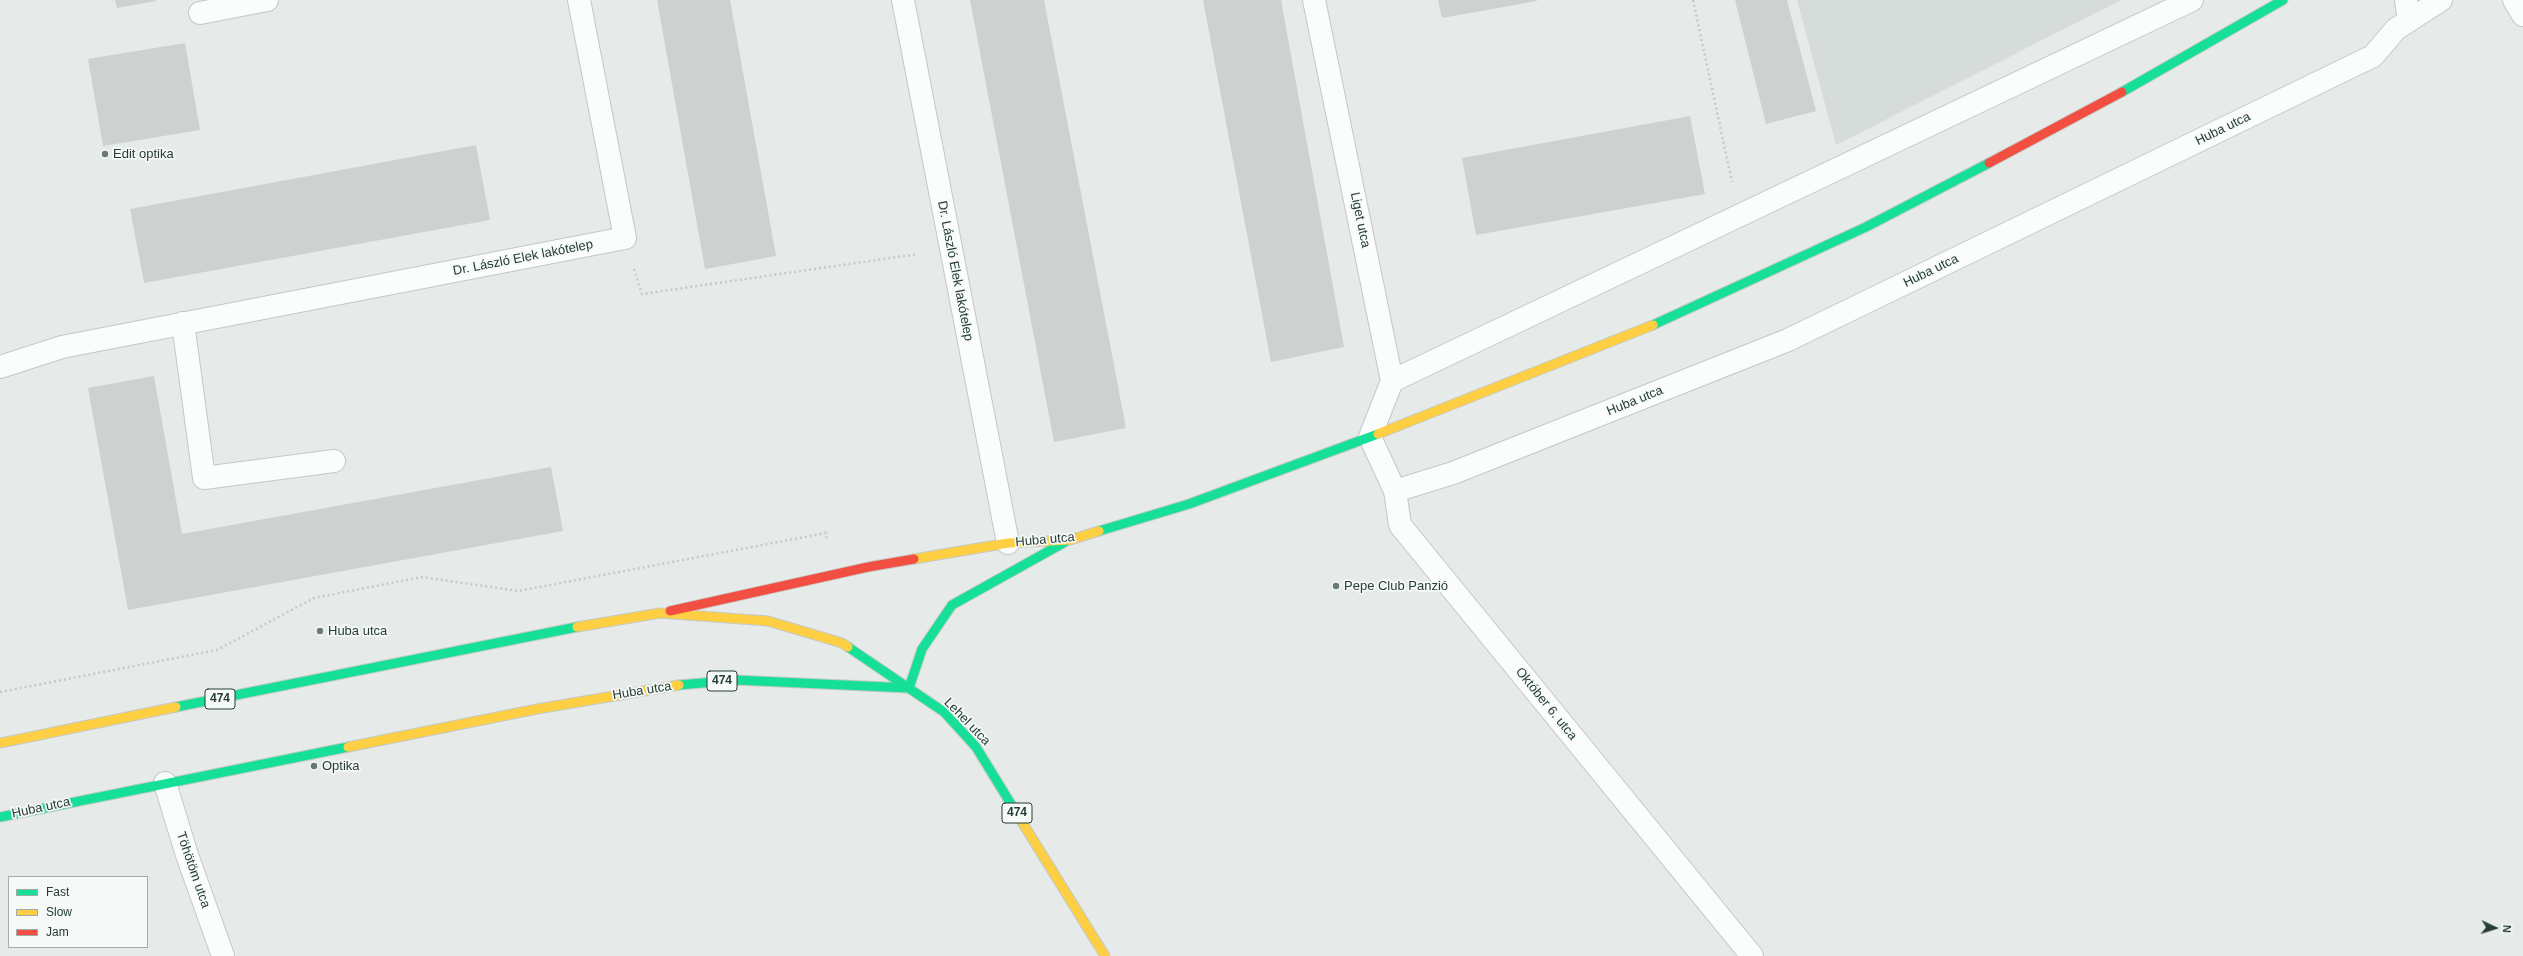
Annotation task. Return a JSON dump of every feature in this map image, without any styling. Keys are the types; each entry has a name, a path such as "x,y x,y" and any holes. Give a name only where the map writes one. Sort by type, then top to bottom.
{"main road":[{"name":"Huba utca","path":"0,743 544,634 660,613 868,566 1008,543 1070,540 1189,504 1313,460 1370,436 1440,410 1656,324 1866,227 2068,122 2283,0"},
{"path":"909,688 922,649 952,605 1070,540"},
{"name":"Huba utca","path":"660,613 768,621 809,632 842,643 909,688"},
{"name":"Huba utca","path":"0,817 165,783 668,686 736,680 909,688"},
{"name":"Lehel utca","path":"909,688 944,712 976,747 1105,956"}],"street":[{"path":"200,13 267,0"},
{"path":"578,0 625,238"},
{"name":"Dr. László Elek lakótelep","path":"902,0 1008,543"},
{"name":"Liget utca","path":"1314,0 1392,381"},
{"path":"1370,436 1392,381 2192,0"},
{"name":"Huba utca","path":"1394,490 1453,473 1788,340 2373,56 2403,16 2441,0"},
{"path":"2514,0 2523,15"},
{"name":"Dr. László Elek lakótelep","path":"0,367 62,346 625,238"},
{"path":"183,323 204,478 334,461"},
{"name":"Október 6. utca","path":"1370,436 1394,490 1400,525 1752,956"},
{"name":"Töhötöm utca","path":"165,783 187,855 223,956"}],"path":[{"path":"1693,0 1732,185"},
{"path":"625,238 642,294 951,249"},
{"path":"0,692 217,650 314,598 422,578 518,591 826,533"}],"shaded area":[{"path":"1797,0 2121,0 1836,145"}],"building":[{"path":"115,0 156,0 156,1 117,8"},
{"path":"657,0 730,0 776,256 705,269"},
{"path":"970,0 1044,0 1126,428 1054,442"},
{"path":"1203,0 1281,0 1344,347 1271,362"},
{"path":"1438,0 1537,0 1537,1 1442,18"},
{"path":"1735,0 1787,0 1816,111 1766,124"},
{"path":"185,43 200,130 103,146 88,59"},
{"path":"1690,116 1705,194 1476,235 1462,158"},
{"path":"476,145 490,220 144,283 130,209"},
{"path":"154,376 182,534 551,467 563,531 128,610 88,388"}],"traffic: fast":[{"path":"2122,92 2283,0"},
{"path":"1653,325 1866,227 1989,163"},
{"path":"1099,531 1189,504 1378,434"},
{"path":"909,688 922,649 952,605 1065,542"},
{"path":"176,707 577,627"},
{"path":"848,647 944,712 976,747 1022,822"},
{"path":"679,685 736,680 908,688"},
{"path":"0,817 348,747"}],"traffic: slow":[{"path":"1378,434 1653,325"},
{"path":"914,559 1008,543 1070,540 1099,531"},
{"path":"577,627 660,613 768,621 842,643 848,647"},
{"path":"348,747 537,709 679,685"},
{"path":"0,743 176,707"},
{"path":"1022,822 1105,956"}],"traffic: jam":[{"path":"1989,163 2122,92"},
{"path":"670,611 868,567 914,559"}],"place":[{"name":"Edit optika","path":"105,154"},
{"name":"Pepe Club Panzió","path":"1336,586"},
{"name":"Huba utca","path":"320,631"},
{"name":"Optika","path":"314,766"}]}
